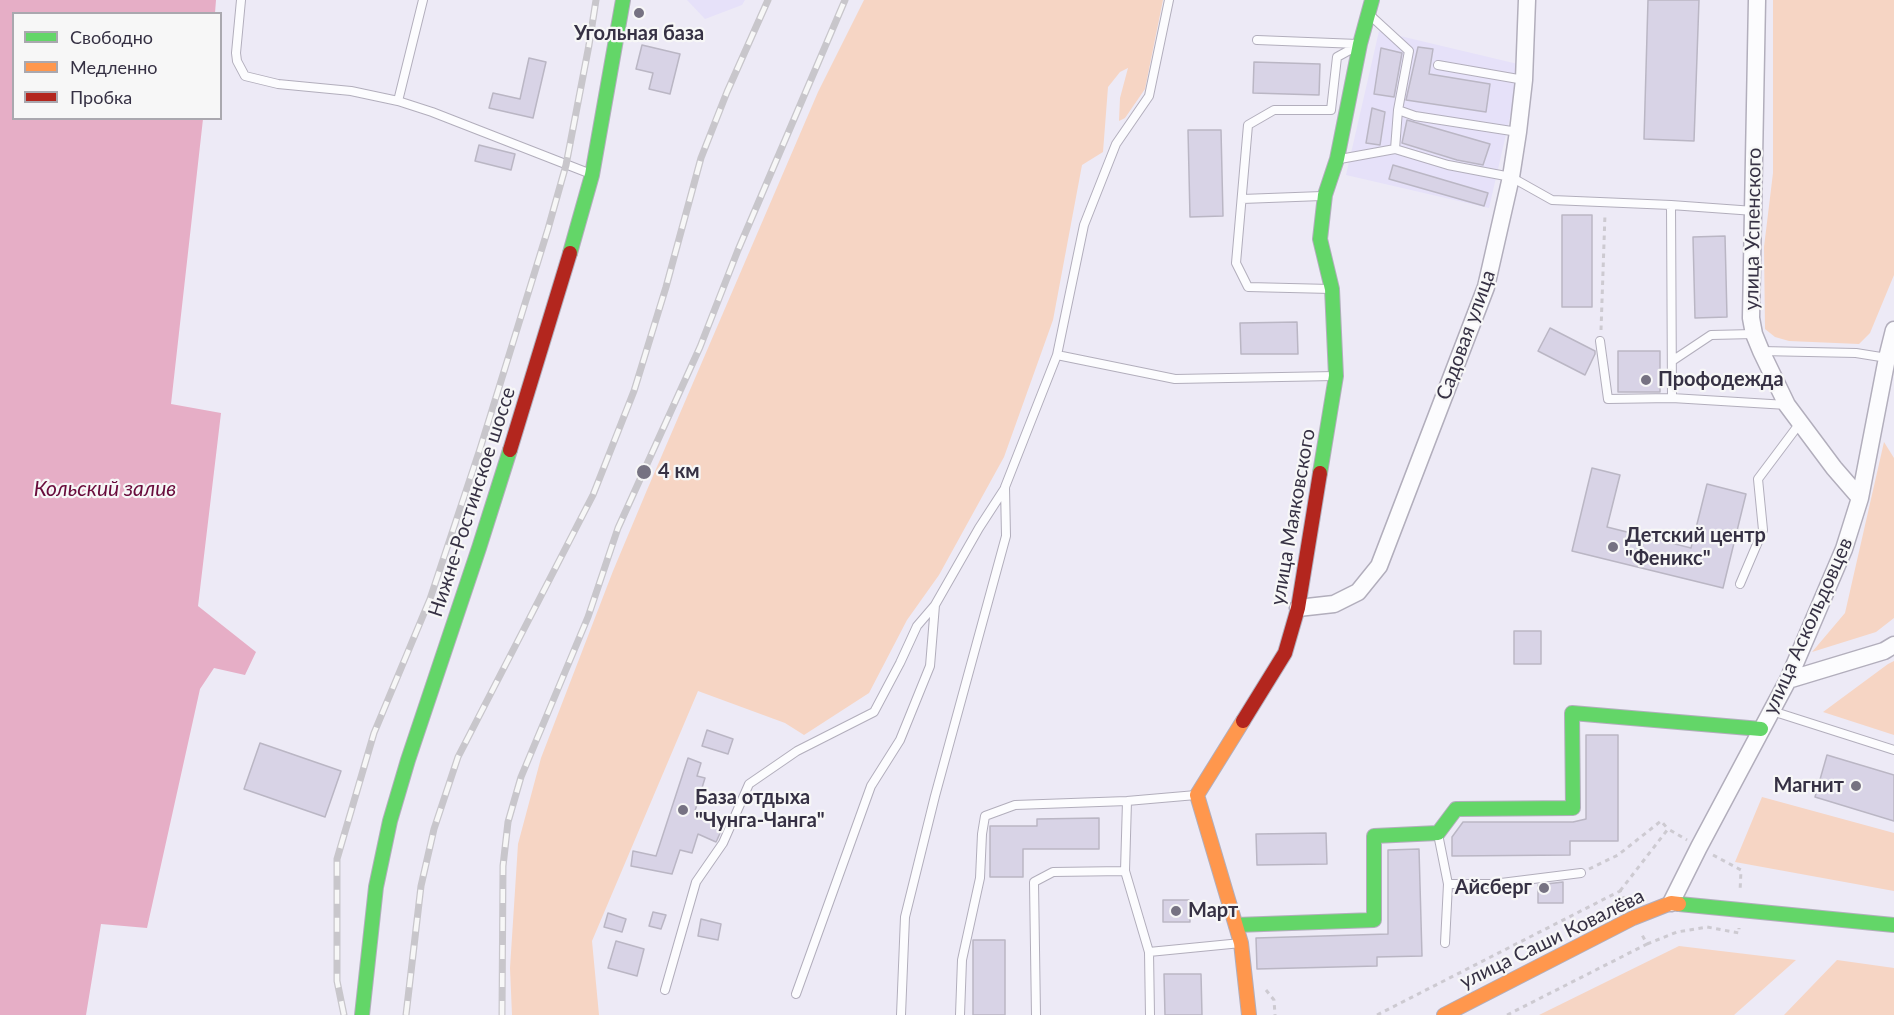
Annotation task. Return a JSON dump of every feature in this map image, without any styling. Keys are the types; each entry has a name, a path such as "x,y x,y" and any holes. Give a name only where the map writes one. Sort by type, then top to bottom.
{"street":[{"name":"Нижне-Ростинское шоссе","path":"362,1015 376,887 390,821 538,360 592,175 623,0"},
{"name":"улица Маяковского","path":"1197,795 1285,652 1298,608 1336,376 1332,289 1320,239 1325,195 1336,159 1360,44 1372,0"},
{"name":"Садовая улица","path":"1298,608 1334,604 1358,592 1379,566 1486,287 1511,177 1518,132 1524,80 1527,0"},
{"name":"улица Успенского","path":"1757,0 1751,318 1754,334 1787,405 1834,468 1860,498"},
{"name":"улица Аскольдовцев","path":"1671,903 1788,680 1844,549 1860,498 1890,361 1894,330"},
{"path":"1788,680 1884,651 1894,645"},
{"path":"1236,925 1374,920 1374,836 1438,833 1456,809 1573,808 1572,713 1761,729"},
{"path":"1197,795 1241,943 1249,1015"},
{"name":"улица Саши Ковалёва","path":"1454,1013 1574,947 1671,903 1894,925"}],"lane":[{"path":"241,0 236,53 237,61 245,76 278,84 351,91 398,101 432,112 592,175"},
{"path":"398,101 423,0"},
{"path":"665,990 696,882 723,843 749,784 797,751 874,712 917,626 935,605 1005,487 1058,355 1084,225 1116,144 1149,96 1169,0"},
{"path":"1369,15 1408,51 1398,110 1395,149"},
{"path":"1257,40 1360,44"},
{"path":"1332,289 1248,287 1236,263 1248,126 1274,110 1331,110 1337,57 1360,44"},
{"path":"1438,65 1524,80"},
{"path":"1398,110 1415,116 1518,132"},
{"path":"1336,159 1395,149 1448,165 1511,177 1552,200 1754,211"},
{"path":"1242,199 1325,195"},
{"path":"1671,205 1672,398"},
{"path":"1672,360 1711,335 1754,334"},
{"path":"1600,341 1608,399 1672,398 1787,405"},
{"path":"1761,351 1856,353 1890,361"},
{"path":"1058,355 1176,380 1336,376"},
{"path":"1740,584 1763,530 1758,478 1800,423"},
{"path":"901,1015 904,917 1006,536 1005,487"},
{"path":"796,994 871,786 900,740 930,666 935,605"},
{"path":"1772,711 1894,750"},
{"path":"960,1015 962,960 980,878 981,834 985,816 1015,805 1127,801 1197,795"},
{"path":"1127,801 1125,872 1149,952 1150,1015"},
{"path":"1438,833 1448,884 1445,943"},
{"path":"1036,1015 1034,882 1053,872 1125,872"},
{"path":"1448,884 1493,884 1581,873"},
{"path":"1149,952 1241,943"}],"path":[{"path":"1600,341 1606,202"},
{"path":"1581,873 1618,855 1661,821 1668,829"}],"shaded area":[{"path":"687,0 745,0 742,5 705,19"},
{"path":"864,0 1163,0 1145,89 1125,118 1119,121 1120,98 1128,68 1120,72 1108,87 1103,152 1082,165 1053,320 1004,457 939,575 907,620 869,693 804,735 785,723 698,691 592,941 599,1015 512,1015 510,968 518,844 541,758 613,571 647,490 818,92"},
{"path":"1773,0 1894,0 1894,275 1870,333 1859,344 1789,341 1775,337 1765,329 1764,247 1773,173"},
{"path":"1379,31 1522,65 1489,208 1346,175"},
{"path":"1884,442 1894,458 1894,618 1876,632 1812,652 1845,613"},
{"path":"1894,661 1894,735 1823,712 1888,664"},
{"path":"1762,797 1894,833 1894,891 1735,862"},
{"path":"1679,946 1796,960 1734,1015 1539,1015"},
{"path":"1837,960 1894,968 1894,1015 1784,1015"}],"water":[{"name":"Кольский залив","path":"0,0 216,0 215,12 12,12 12,120 203,120 171,404 221,413 198,606 256,652 245,675 214,668 200,689 147,928 101,924 86,1015 0,1015"}],"building":[{"path":"1648,0 1699,0 1694,141 1644,139"},
{"path":"642,45 680,54 670,94 649,89 653,73 636,69"},
{"path":"1418,47 1433,49 1429,74 1490,84 1486,112 1406,100"},
{"path":"1381,48 1402,53 1394,97 1374,94"},
{"path":"529,58 546,62 533,118 489,108 493,93 520,99"},
{"path":"1254,62 1320,64 1319,95 1253,93"},
{"path":"1372,108 1385,112 1380,145 1366,143"},
{"path":"1407,120 1490,144 1483,165 1457,160 1402,143"},
{"path":"1188,130 1221,130 1223,216 1190,217"},
{"path":"479,145 515,154 511,170 475,161"},
{"path":"1393,165 1488,193 1484,206 1389,179"},
{"path":"1562,215 1592,215 1592,307 1562,307"},
{"path":"1725,236 1727,317 1695,318 1693,237"},
{"path":"1297,322 1298,354 1241,354 1240,323"},
{"path":"1550,328 1595,351 1585,375 1538,351"},
{"path":"1618,351 1660,351 1660,392 1618,392"},
{"path":"1592,468 1620,475 1607,527 1691,548 1707,484 1746,494 1723,588 1572,551"},
{"path":"1514,631 1541,631 1541,664 1514,664"},
{"path":"707,730 733,739 728,754 702,746"},
{"path":"1586,735 1618,735 1618,841 1570,841 1570,855 1452,856 1452,837 1463,822 1573,822 1586,819"},
{"path":"260,743 341,771 325,817 244,789"},
{"name":"Магнит","path":"1827,755 1894,775 1894,821 1815,797"},
{"path":"688,758 701,763 697,776 705,778 695,811 724,824 716,842 698,834 692,853 680,850 672,874 631,866 633,851 656,856"},
{"path":"1099,818 1099,849 1023,849 1023,877 990,877 990,826 1037,826 1037,819"},
{"path":"1326,833 1327,864 1257,865 1256,834"},
{"path":"1419,849 1422,956 1377,957 1377,966 1257,969 1256,938 1388,934 1388,850"},
{"path":"1563,882 1563,903 1538,903 1538,885"},
{"name":"Март","path":"1163,900 1189,900 1190,922 1163,922"},
{"path":"653,912 666,915 661,929 649,926"},
{"path":"608,913 626,919 622,932 604,927"},
{"path":"701,919 721,924 718,940 698,936"},
{"path":"973,940 1005,940 1005,1015 973,1015"},
{"path":"616,941 644,949 637,976 608,968"},
{"path":"1164,974 1201,974 1202,1015 1165,1015"}],"railway":[{"path":"344,1015 337,981 337,859 374,733 430,599 480,449 548,229 566,165 596,0"},
{"path":"406,1015 421,886 434,829 458,757 593,495 634,391 666,287 701,158 727,92 768,0"},
{"path":"502,1015 503,866 508,822 521,777 588,617 618,528 700,347 738,250 845,0"}],"traffic: fast":[{"path":"570,253 592,175 623,0"},
{"path":"1320,473 1336,376 1332,289 1320,239 1325,195 1337,159 1360,44 1372,0"},
{"path":"362,1015 376,887 390,821 510,450"},
{"path":"1236,925 1374,920 1374,836 1438,833 1456,809 1573,808 1572,713 1761,729"},
{"path":"1679,904 1894,925"}],"traffic: slow":[{"path":"1243,721 1197,795 1241,943 1249,1015"},
{"path":"1444,1015 1633,918 1671,903 1679,904"}],"traffic: jam":[{"path":"510,450 570,253"},
{"path":"1243,721 1285,653 1298,608 1320,473"}],"place":[{"name":"Угольная база","path":"639,13"},
{"name":"Профодежда","path":"1646,380"},
{"name":"4 км","path":"644,472"},
{"name":"Детский центр \"Феникс\"","path":"1613,547"},
{"name":"Магнит","path":"1856,786"},
{"name":"База отдыха \"Чунга-Чанга\"","path":"683,810"},
{"name":"Айсберг","path":"1544,888"},
{"name":"Март","path":"1176,911"}]}
